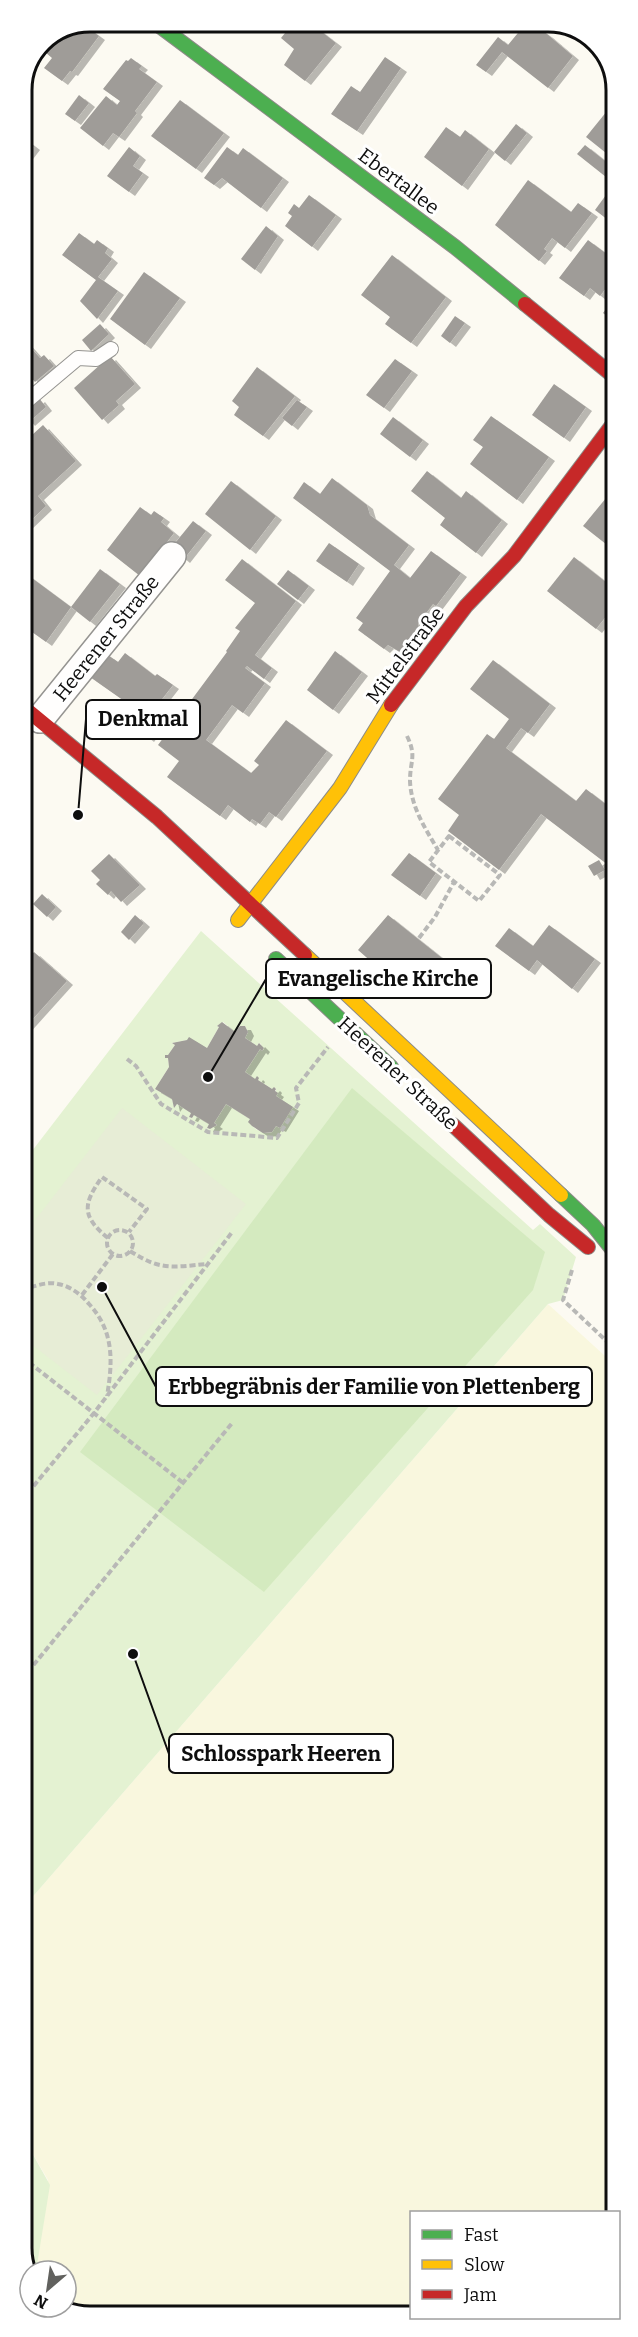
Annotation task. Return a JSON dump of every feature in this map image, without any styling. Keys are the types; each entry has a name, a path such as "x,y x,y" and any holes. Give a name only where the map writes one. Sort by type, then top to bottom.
{"street":[{"name":"Ebertallee","path":"168,32 455,247 606,370"},
{"name":"Mittelstraße","path":"236,921 340,788 385,712 466,606 514,556 606,433"},
{"name":"Heerener Straße","path":"32,711 172,556"},
{"name":"Heerener Straße","path":"32,713 157,817 593,1225 606,1241"},
{"name":"Heerener Straße","path":"270,953 406,1080"},
{"name":"Heerener Straße","path":"439,1112 549,1215 606,1260"}],"lane":[{"path":"32,397 78,358 96,359 111,349"}],"path":[{"path":"385,712 402,726 414,751 410,782 417,814 438,850"},
{"path":"449,836 500,875 479,901 454,882 429,862 449,836"},
{"path":"419,938 435,917 454,882"},
{"path":"127,1059 136,1066 161,1104 208,1132 277,1138 299,1103 296,1088 345,1025"},
{"path":"108,1238 96,1228 86,1208 93,1190 102,1177 147,1209 129,1232"},
{"path":"117,1230 129,1232 134,1244 130,1251 123,1256 113,1254 107,1246 108,1238 117,1230"},
{"path":"32,1488 94,1413 233,1231"},
{"path":"130,1251 162,1268 208,1264"},
{"path":"82,1295 113,1254"},
{"path":"32,1287 44,1283 60,1284 82,1295 103,1322 109,1334 112,1357 106,1396"},
{"path":"32,1365 182,1482"},
{"path":"32,1667 233,1422"}],"shaded area":[{"path":"548,1304 606,1357 606,2211 410,2211 410,2306 78,2304 78,2259 37,2259 48,2180 32,2152 32,1897"}],"green space":[{"path":"201,931 533,1230 540,1224 576,1257 563,1300 548,1304 32,1897 32,1151","holes":["223,1022 235,1032 240,1026 245,1026 248,1032 245,1038 257,1046 261,1044 262,1051 260,1049 245,1072 255,1079 257,1077 272,1089 276,1088 276,1096 292,1107 280,1128 276,1126 272,1132 265,1133 256,1129 249,1122 250,1119 226,1104 214,1123 217,1125 209,1129 207,1128 209,1124 194,1115 192,1118 189,1117 191,1113 177,1104 174,1107 172,1099 155,1089 169,1067 168,1058 165,1058 165,1055 168,1055 175,1045 172,1043 187,1040 207,1048 219,1027 217,1026"]},
{"path":"352,1088 545,1252 533,1290 264,1592 80,1452"},
{"path":"122,1108 246,1204 97,1395 32,1345 32,1224"},
{"path":"32,2153 50,2185 38,2259 33,2259 32,2248"}],"building":[{"path":"94,32 99,36 72,72 70,71 62,81 44,68 52,58 45,52 57,41 67,36"},
{"path":"286,32 322,32 336,43 305,81 284,65 294,49 281,38"},
{"path":"519,32 544,32 573,56 548,88 502,52 486,72 476,65 498,37 508,45"},
{"path":"385,57 401,68 357,131 331,114 351,86 360,92"},
{"path":"131,58 142,66 139,69 157,82 119,137 113,133 103,146 80,128 106,96 117,105 120,101 103,89 126,60"},
{"path":"79,95 89,103 75,121 65,114"},
{"path":"180,100 224,133 196,169 151,136"},
{"path":"606,112 606,153 586,137"},
{"path":"516,124 527,133 505,161 494,152"},
{"path":"446,127 460,137 465,130 489,149 462,186 424,157"},
{"path":"585,145 606,162 606,177 577,154"},
{"path":"129,147 140,156 133,166 143,173 129,192 107,176"},
{"path":"227,147 238,155 243,148 283,178 261,208 222,178 214,185 204,178"},
{"path":"528,180 571,212 578,203 592,213 565,248 552,238 544,249 547,251 539,261 495,225"},
{"path":"309,195 336,215 312,247 285,226 292,216 288,213 294,204 299,208"},
{"path":"606,195 606,218 595,210"},
{"path":"266,226 278,236 255,270 241,259"},
{"path":"79,233 94,244 97,240 108,248 105,253 112,259 98,277 118,291 97,319 80,301 96,280 62,255"},
{"path":"588,240 606,254 606,288 600,296 590,288 584,296 559,278"},
{"path":"392,255 446,297 411,343 385,324 390,317 361,295"},
{"path":"144,272 180,298 145,345 110,319"},
{"path":"455,316 465,323 450,343 441,336"},
{"path":"100,324 109,334 91,351 82,340"},
{"path":"32,349 40,358 44,355 54,366 35,382 32,379"},
{"path":"110,356 135,384 116,401 119,405 102,420 74,388"},
{"path":"395,359 412,371 384,408 366,395"},
{"path":"257,367 295,396 263,436 234,415 239,407 232,401"},
{"path":"554,384 586,407 564,438 532,415"},
{"path":"39,398 46,407 32,419 32,404"},
{"path":"297,400 307,407 292,426 282,418"},
{"path":"491,416 549,457 517,500 470,464 483,447 473,440"},
{"path":"393,417 423,440 410,457 380,434"},
{"path":"43,425 76,461 38,496 46,506 32,519 32,435"},
{"path":"427,471 461,498 466,491 502,520 476,553 440,525 445,518 411,491"},
{"path":"332,478 367,505 370,515 409,545 394,565 410,578 431,551 461,573 436,606 433,604 418,624 419,627 412,636 414,638 400,652 388,645 384,649 358,630 363,623 356,618 390,571 293,498 304,482 320,494"},
{"path":"231,481 276,516 250,550 205,514"},
{"path":"606,498 606,544 583,526"},
{"path":"140,507 151,515 154,511 164,518 161,522 174,533 140,576 107,550"},
{"path":"193,521 206,531 184,559 171,548"},
{"path":"329,543 359,564 347,582 316,561"},
{"path":"574,557 606,582 606,616 596,629 547,591"},
{"path":"242,559 296,601 255,655 272,668 264,679 247,666 245,668 265,683 243,713 232,705 206,740 251,773 259,765 254,761 286,720 327,751 276,817 269,812 260,824 252,819 250,822 228,805 220,816 167,777 179,761 158,745 227,652 240,631 235,628 255,603 225,580"},
{"path":"100,569 120,584 90,622 71,607"},
{"path":"288,570 309,586 298,600 277,584"},
{"path":"32,578 71,607 46,642 32,632"},
{"path":"335,651 362,672 333,710 307,690"},
{"path":"125,653 155,676 157,674 173,685 152,712 162,720 148,738 138,730 147,717 90,677 108,655 118,662"},
{"path":"493,660 550,704 528,733 521,728 506,748 576,801 586,789 606,804 606,863 541,814 499,870 448,831 459,815 438,799 487,734 494,739 509,719 470,689"},
{"path":"409,853 436,873 420,896 391,875"},
{"path":"109,854 140,885 121,902 111,891 108,895 96,884 100,880 91,871"},
{"path":"599,860 605,870 594,876 588,866"},
{"path":"42,894 56,907 47,917 33,904"},
{"path":"135,915 144,923 129,940 121,932"},
{"path":"388,915 452,966 433,989 424,982 414,995 399,982 398,985 358,950"},
{"path":"549,925 595,959 572,989 537,960 529,971 495,946 509,928 533,946"},
{"path":"34,952 67,981 32,1020 32,954"},
{"path":"222,1022 235,1032 240,1026 245,1026 248,1032 245,1038 257,1046 259,1043 264,1048 262,1051 260,1049 245,1072 255,1079 257,1076 258,1080 272,1089 274,1087 278,1093 276,1096 293,1107 280,1128 276,1126 272,1132 263,1133 248,1122 250,1119 226,1104 214,1123 217,1125 210,1129 207,1128 209,1124 194,1115 192,1118 189,1117 191,1113 177,1104 174,1108 172,1099 155,1089 169,1067 168,1058 165,1058 165,1055 168,1055 175,1045 172,1043 187,1040 189,1037 207,1048 219,1027 217,1026"}],"traffic: fast":[{"path":"168,32 455,247 525,304"},
{"path":"276,959 391,1067"},
{"path":"561,1195 593,1225 606,1241"}],"traffic: slow":[{"path":"238,920 340,788 391,705"},
{"path":"305,955 561,1195"}],"traffic: jam":[{"path":"525,304 606,370"},
{"path":"391,705 466,606 514,556 606,433"},
{"path":"32,714 157,817 305,955"},
{"path":"453,1125 549,1215 588,1247"}],"place":[{"name":"Denkmal","path":"78,815"},
{"name":"Evangelische Kirche","path":"208,1077"},
{"name":"Erbbegräbnis der Familie von Plettenberg","path":"102,1287"},
{"name":"Schlosspark Heeren","path":"133,1654"}]}
